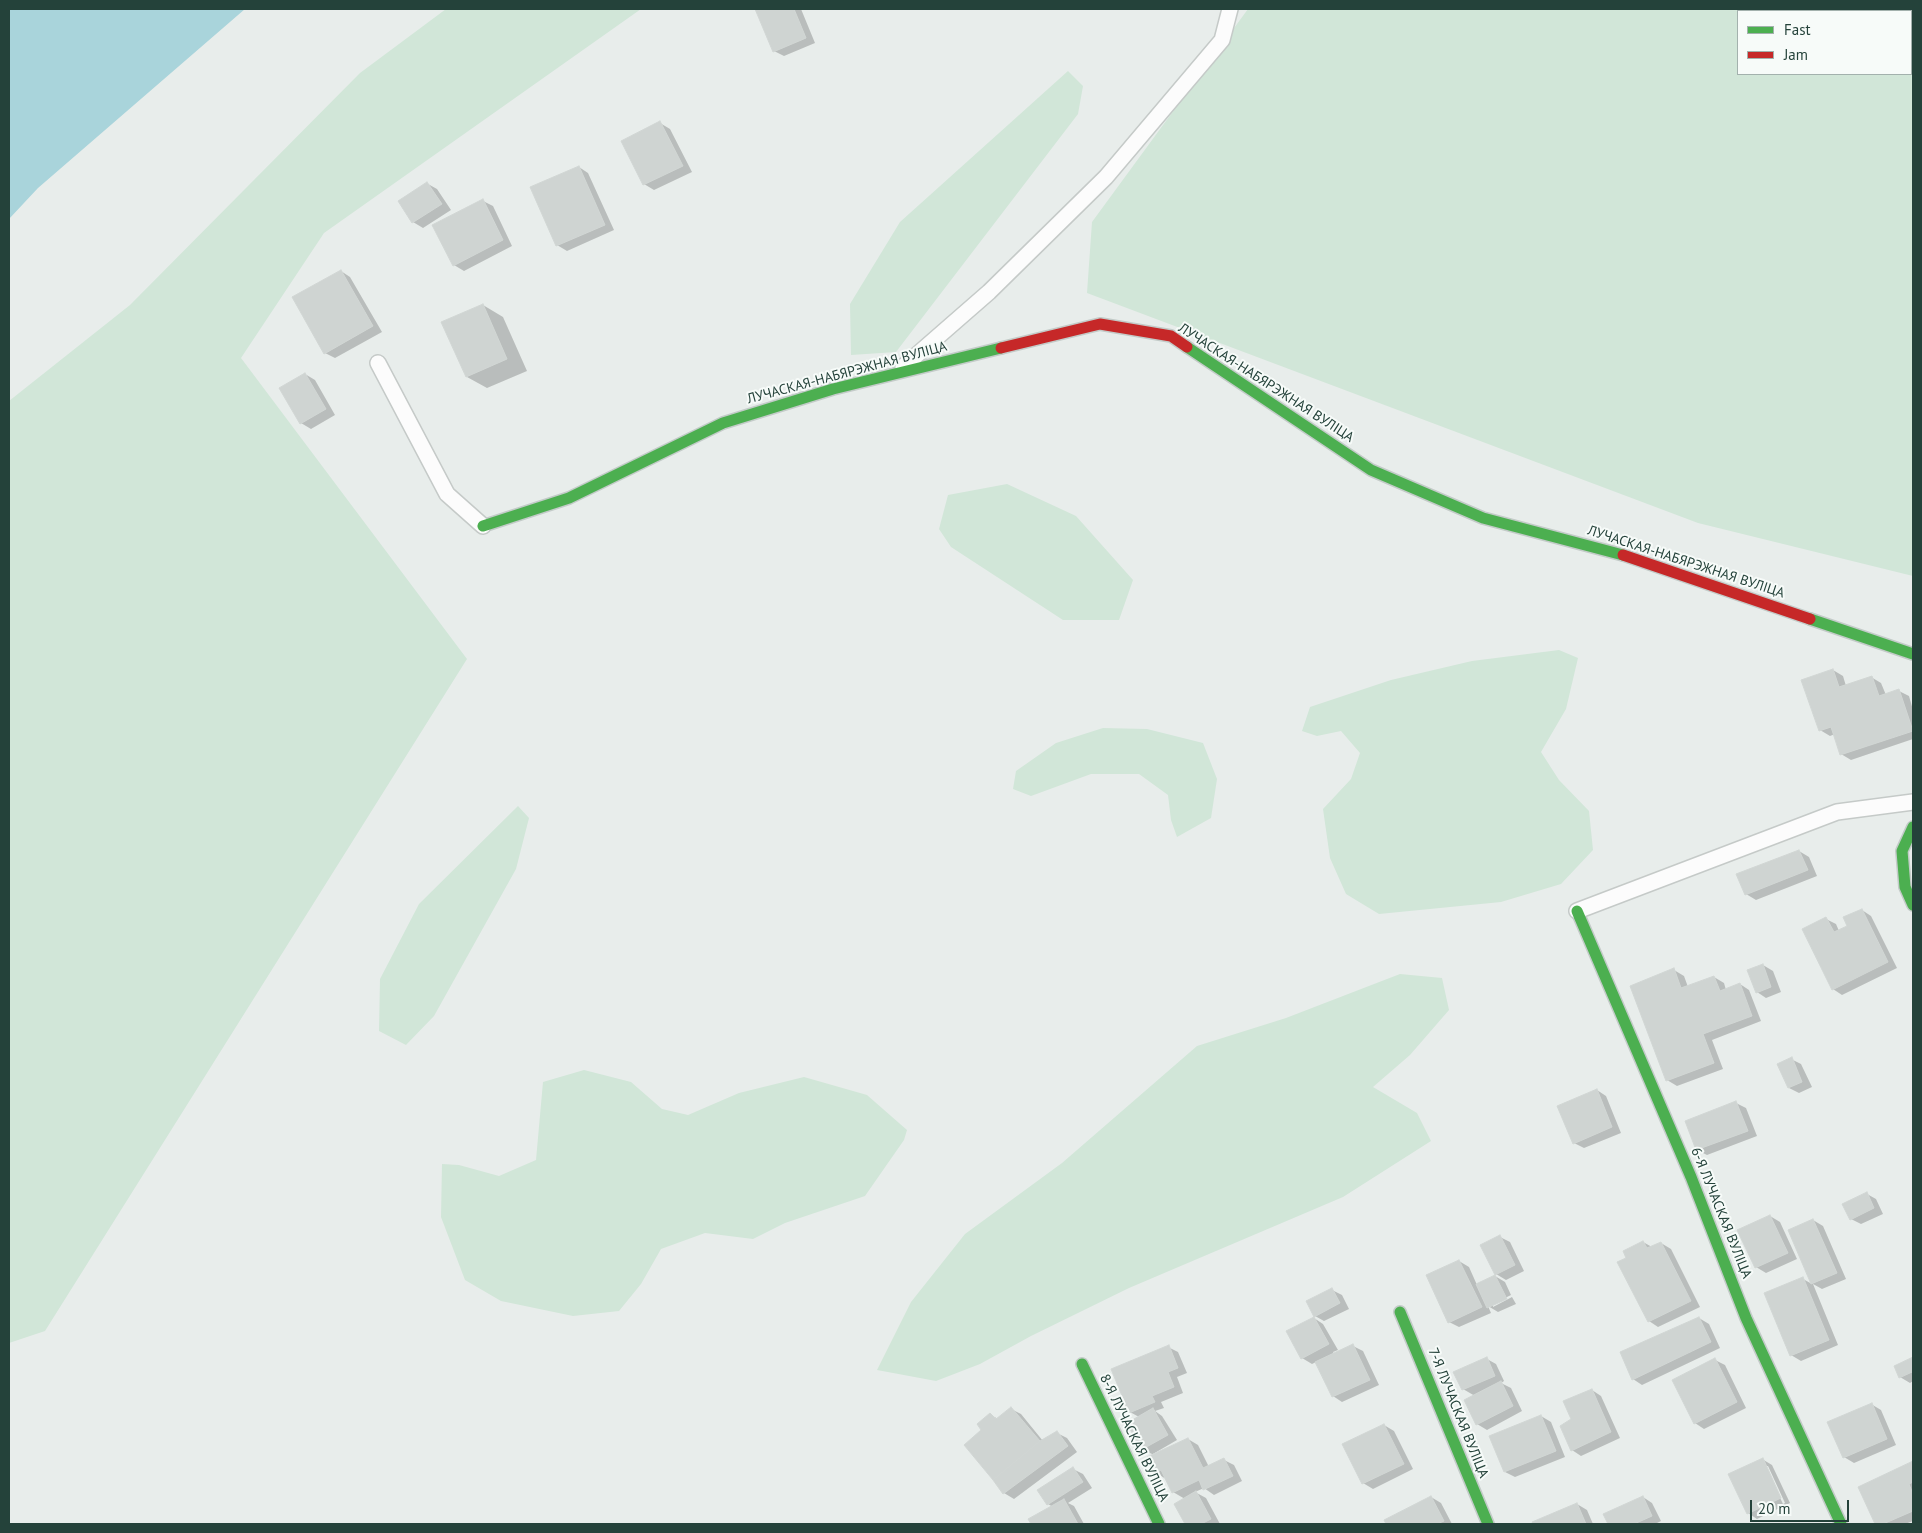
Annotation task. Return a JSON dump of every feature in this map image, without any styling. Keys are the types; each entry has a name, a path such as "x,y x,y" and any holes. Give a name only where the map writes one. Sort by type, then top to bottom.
{"street":[{"name":"ЛУЧАСКАЯ-НАБЯРЭЖНАЯ ВУЛІЦА","path":"483,526 569,498 723,423 833,390 1100,324 1171,336 1379,474 1483,518 1626,556 1913,654"},
{"path":"1913,828 1902,851 1905,887 1913,906"},
{"name":"6-Я ЛУЧАСКАЯ ВУЛІЦА","path":"1577,911 1691,1177 1746,1318 1841,1524"},
{"name":"7-Я ЛУЧАСКАЯ ВУЛІЦА","path":"1400,1312 1488,1524"},
{"name":"8-Я ЛУЧАСКАЯ ВУЛІЦА","path":"1082,1364 1158,1524"}],"lane":[{"path":"894,375 989,292 1106,177 1222,40 1230,9"},
{"path":"378,363 447,494 483,526"},
{"path":"1577,911 1837,812 1913,802"}],"green space":[{"path":"446,9 641,9 324,233 241,358 467,659 45,1331 9,1343 9,401 130,305 360,73"},
{"path":"1248,9 1913,9 1913,576 1698,523 1087,293 1092,222"},
{"path":"1068,71 1083,86 1078,114 896,352 851,355 850,304 900,222"},
{"path":"1007,484 1076,516 1133,580 1119,620 1063,620 951,547 939,529 948,495"},
{"path":"1559,650 1578,658 1566,709 1541,752 1559,780 1589,811 1593,850 1561,884 1501,902 1379,914 1346,894 1330,858 1323,809 1351,779 1360,753 1341,731 1317,736 1302,731 1310,707 1391,680 1472,661"},
{"path":"1103,728 1147,729 1203,743 1217,779 1211,818 1177,837 1171,820 1168,795 1139,774 1091,774 1031,796 1013,789 1016,771 1056,743"},
{"path":"518,806 529,818 516,869 434,1016 406,1045 379,1031 380,979 419,904"},
{"path":"1400,974 1442,978 1449,1010 1410,1055 1373,1087 1417,1113 1431,1141 1343,1197 1129,1288 1031,1336 980,1364 936,1381 877,1370 911,1302 965,1234 1062,1163 1197,1046 1286,1018"},
{"path":"584,1070 631,1082 662,1109 688,1115 739,1093 804,1077 867,1095 907,1130 904,1140 865,1196 785,1223 753,1239 705,1233 661,1249 641,1284 619,1311 573,1316 501,1301 465,1280 441,1217 442,1164 459,1165 499,1176 536,1160 543,1082"}],"water":[{"path":"9,9 245,9 38,188 9,219"}],"building":[{"path":"755,9 794,9 806,38 773,52"},
{"path":"660,121 683,166 643,185 621,141"},
{"path":"579,166 605,225 556,246 530,187"},
{"path":"427,182 442,204 412,223 398,201"},
{"path":"483,199 503,240 453,266 432,225"},
{"path":"341,270 373,326 324,354 292,297"},
{"path":"483,304 507,359 466,377 441,322"},
{"path":"305,373 326,409 300,424 279,388"},
{"path":"1833,669 1839,687 1872,676 1879,696 1899,689 1913,731 1840,755 1831,727 1819,731 1801,680"},
{"path":"1799,850 1808,870 1745,895 1736,874"},
{"path":"1862,909 1888,962 1832,990 1802,929 1826,917 1834,932 1847,926 1843,917"},
{"path":"1763,964 1771,987 1756,993 1747,970"},
{"path":"1674,968 1681,988 1714,976 1720,991 1740,983 1752,1016 1703,1034 1714,1063 1666,1081 1630,986"},
{"path":"1792,1057 1802,1082 1788,1088 1777,1064"},
{"path":"1597,1089 1612,1127 1573,1144 1557,1106"},
{"path":"1736,1101 1748,1131 1696,1150 1685,1121"},
{"path":"1867,1192 1874,1208 1850,1220 1842,1204"},
{"path":"1770,1215 1788,1253 1755,1268 1737,1230"},
{"path":"1813,1219 1837,1273 1811,1284 1788,1230"},
{"path":"1500,1235 1515,1265 1495,1275 1480,1245"},
{"path":"1643,1241 1647,1248 1661,1242 1691,1301 1648,1322 1617,1262 1626,1258 1623,1251"},
{"path":"1459,1260 1482,1307 1448,1323 1426,1275"},
{"path":"1495,1275 1507,1299 1487,1308 1476,1284"},
{"path":"1803,1277 1829,1340 1790,1356 1764,1293"},
{"path":"1332,1288 1340,1303 1314,1317 1306,1301"},
{"path":"1314,1317 1329,1344 1301,1359 1286,1331"},
{"path":"1699,1317 1711,1342 1632,1380 1620,1352"},
{"path":"1353,1344 1370,1380 1332,1397 1315,1362"},
{"path":"1169,1345 1178,1368 1168,1372 1174,1387 1152,1396 1155,1402 1129,1413 1111,1369"},
{"path":"1487,1357 1495,1376 1462,1390 1453,1372"},
{"path":"1913,1357 1913,1375 1912,1372 1899,1378 1894,1366"},
{"path":"1715,1358 1737,1402 1694,1424 1672,1380"},
{"path":"1501,1381 1513,1406 1476,1425 1464,1400"},
{"path":"1592,1389 1611,1432 1571,1451 1560,1426 1571,1419 1563,1401"},
{"path":"1872,1403 1887,1439 1843,1458 1827,1422"},
{"path":"1011,1407 1040,1441 993,1480 964,1445 981,1430 977,1424 990,1413 996,1419"},
{"path":"1153,1408 1168,1435 1141,1450 1127,1423"},
{"path":"1541,1415 1556,1451 1504,1472 1489,1436"},
{"path":"1384,1424 1404,1464 1362,1484 1342,1444"},
{"path":"1057,1431 1068,1446 1003,1494 993,1480 1040,1441"},
{"path":"1188,1438 1203,1468 1224,1458 1233,1476 1203,1490 1199,1480 1172,1493 1161,1470 1155,1474 1147,1457"},
{"path":"1763,1458 1781,1498 1747,1514 1728,1474"},
{"path":"1913,1461 1913,1482 1909,1484 1913,1494 1913,1511 1883,1524 1875,1524 1858,1487"},
{"path":"1073,1467 1083,1482 1047,1505 1037,1490"},
{"path":"1196,1491 1211,1519 1201,1524 1185,1524 1174,1504"},
{"path":"1431,1496 1444,1521 1437,1524 1386,1524 1384,1520"},
{"path":"1643,1496 1652,1516 1634,1524 1608,1524 1603,1514"},
{"path":"1064,1499 1078,1524 1031,1524 1028,1519"},
{"path":"1577,1503 1586,1524 1533,1524 1532,1522"}],"traffic: fast":[{"path":"1187,347 1371,470 1483,518 1623,555"},
{"path":"483,526 569,498 723,423 833,389 1001,348"},
{"path":"1810,619 1913,654"},
{"path":"1913,827 1902,851 1905,887 1913,905"},
{"path":"1577,911 1691,1177 1746,1318 1841,1524"},
{"path":"1400,1312 1488,1524"},
{"path":"1082,1364 1159,1524"}],"traffic: jam":[{"path":"1001,348 1100,324 1171,336 1187,347"},
{"path":"1623,555 1810,619"}]}
